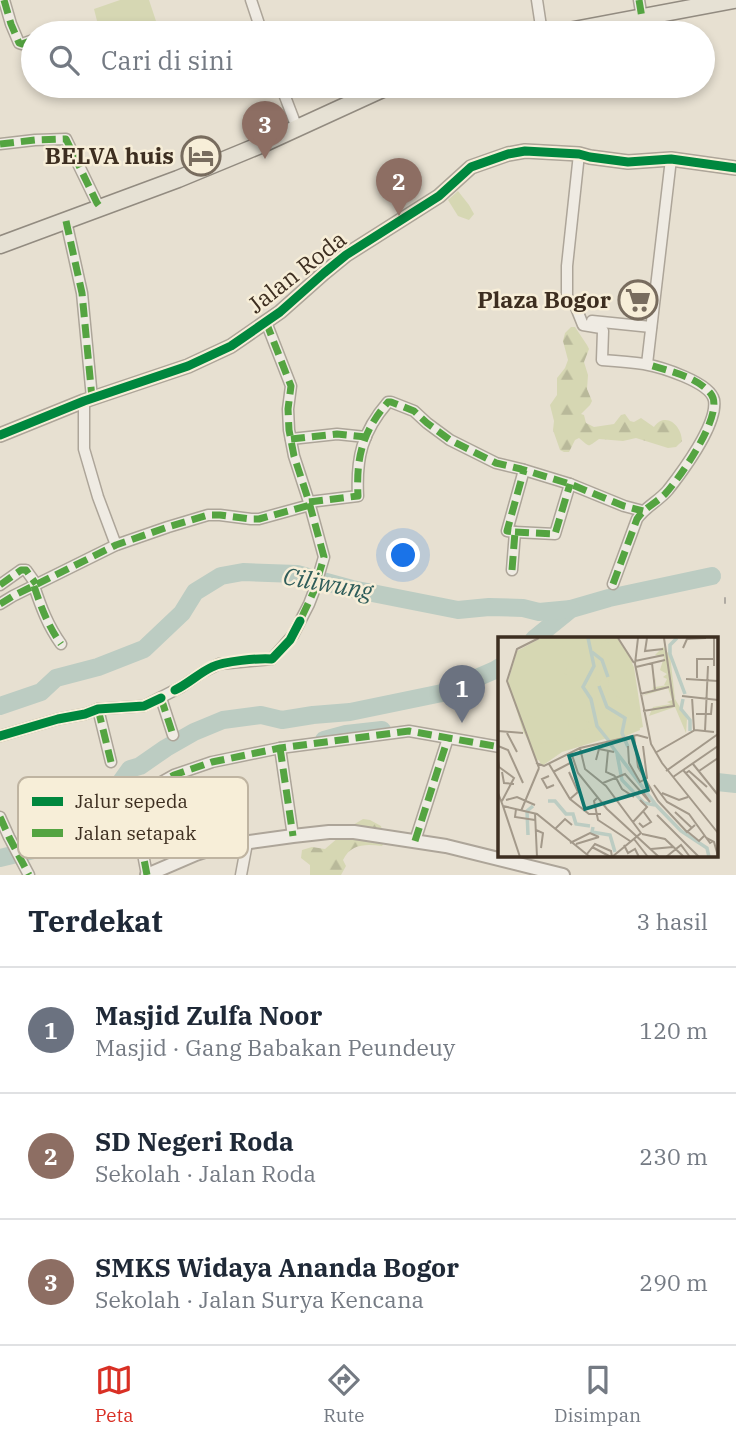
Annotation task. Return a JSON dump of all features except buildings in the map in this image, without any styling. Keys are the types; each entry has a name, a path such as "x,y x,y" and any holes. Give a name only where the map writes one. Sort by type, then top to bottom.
{"main road":[{"path":"625,21 734,0"},
{"path":"0,245 197,171 363,98"}],"street":[{"path":"4,0 11,24 21,44"},
{"path":"251,0 258,21"},
{"path":"537,0 540,21"},
{"path":"639,0 642,18"},
{"path":"286,98 297,128"},
{"path":"0,144 66,139 101,208"},
{"name":"Jalan Roda","path":"0,435 88,400 188,366 231,346 266,322 346,255 439,196 471,167 524,151 579,154 628,162 671,159 736,168"},
{"path":"579,154 567,266 567,296 570,302 575,305 583,325 601,328 603,331 602,360 647,365 681,375 712,395 714,403 704,436 690,460 666,493 637,519 613,584"},
{"path":"647,365 671,159"},
{"path":"66,221 82,293 88,400 84,449 97,496 116,545"},
{"path":"581,319 651,327"},
{"path":"0,736 98,709 144,706 219,664 272,659 293,635 314,591 324,557 294,456 288,418 291,386 266,322"},
{"path":"0,604 116,545 168,527 208,515 259,519 309,503 358,496 358,461 366,437 388,402 414,411 450,440 496,463 570,484 643,511"},
{"path":"291,439 337,434 366,437"},
{"path":"524,470 507,531 555,534 570,484"},
{"path":"512,570 515,532"},
{"path":"0,585 21,570 26,570 35,585 52,632 61,644"},
{"path":"161,698 173,735"},
{"path":"98,709 111,762"},
{"path":"170,777 212,762 280,748 409,731 498,747"},
{"path":"415,841 447,738"},
{"path":"280,748 293,836"},
{"path":"0,817 18,854"},
{"path":"248,843 329,832 354,832 472,852 558,874"},
{"path":"20,858 29,875"},
{"path":"147,875 187,858"}],"green space":[{"path":"120,0 149,0 156,21 97,21 94,9"},
{"path":"458,191 474,214 469,220 458,216 448,200"},
{"path":"575,327 589,349 584,362 588,375 587,389 592,401 581,414 584,415 586,423 594,427 614,424 625,414 630,421 641,418 654,427 661,421 668,420 675,424 681,434 682,441 676,447 668,448 636,438 623,441 599,439 589,445 579,438 569,452 560,450 553,430 550,405 557,395 557,378 568,360 563,341 565,333"},
{"path":"363,819 381,826 385,841 382,846 365,845 350,850 343,860 346,866 341,875 310,875 310,865 301,858 302,850 312,847 325,849"}],"waterway":[{"name":"Ciliwung","path":"0,706 41,692 56,678 98,667 144,649 182,613 195,592 221,576 243,572 297,574 352,589 458,610 489,607 523,608 539,612 571,609"},
{"name":"Ciliwung","path":"536,637 571,609 712,576"},
{"name":"Ciliwung","path":"124,777 130,769 140,766 166,748 223,720 261,715 282,720 350,712 442,693 498,668"},
{"path":"324,740 346,734 382,730"},
{"path":"718,782 736,784"},
{"name":"Ciliwung","path":"0,858 18,854"}],"tram line":[{"path":"725,598 725,603"}],"marked path":[{"path":"4,0 11,24 21,44"},
{"path":"639,0 642,18"},
{"path":"0,144 66,139 101,208"},
{"path":"66,221 82,293 92,398"},
{"path":"266,322 291,386 288,409 294,456 324,557 314,591 298,625"},
{"path":"613,584 637,519 665,494 680,475 699,446 712,416 714,403 705,388 682,375 647,364"},
{"path":"309,502 358,496 362,446 379,413 391,402 414,411 450,440 496,463 570,484 643,511"},
{"path":"291,439 337,434 366,437"},
{"path":"512,570 515,532 507,531 524,470"},
{"path":"515,532 555,534 570,484"},
{"path":"0,604 116,545 168,527 208,515 259,519 310,505"},
{"path":"0,585 21,570 26,570 36,584"},
{"path":"34,586 45,616 61,644"},
{"path":"161,698 173,735"},
{"path":"98,709 111,762"},
{"path":"170,777 212,762 280,748 409,731 498,747"},
{"path":"415,841 448,738"},
{"path":"280,748 293,836"},
{"path":"0,817 18,854"},
{"path":"20,858 29,875"},
{"path":"144,858 147,875"}],"cycle path":[{"path":"0,435 84,401 188,366 231,346 280,312 346,255 439,196 471,167 525,151 579,154 628,162 671,159 736,168"},
{"path":"175,690 217,665 242,660 272,659 290,640 300,621"},
{"path":"0,736 98,709 144,706 161,698"}],"place":[{"name":"BELVA huis","path":"201,156"},
{"name":"SMKS Widaya Ananda Bogor","path":"265,159"},
{"name":"SD Negeri Roda","path":"399,216"},
{"name":"Plaza Bogor","path":"638,300"},
{"name":"Masjid Zulfa Noor","path":"462,723"}]}
